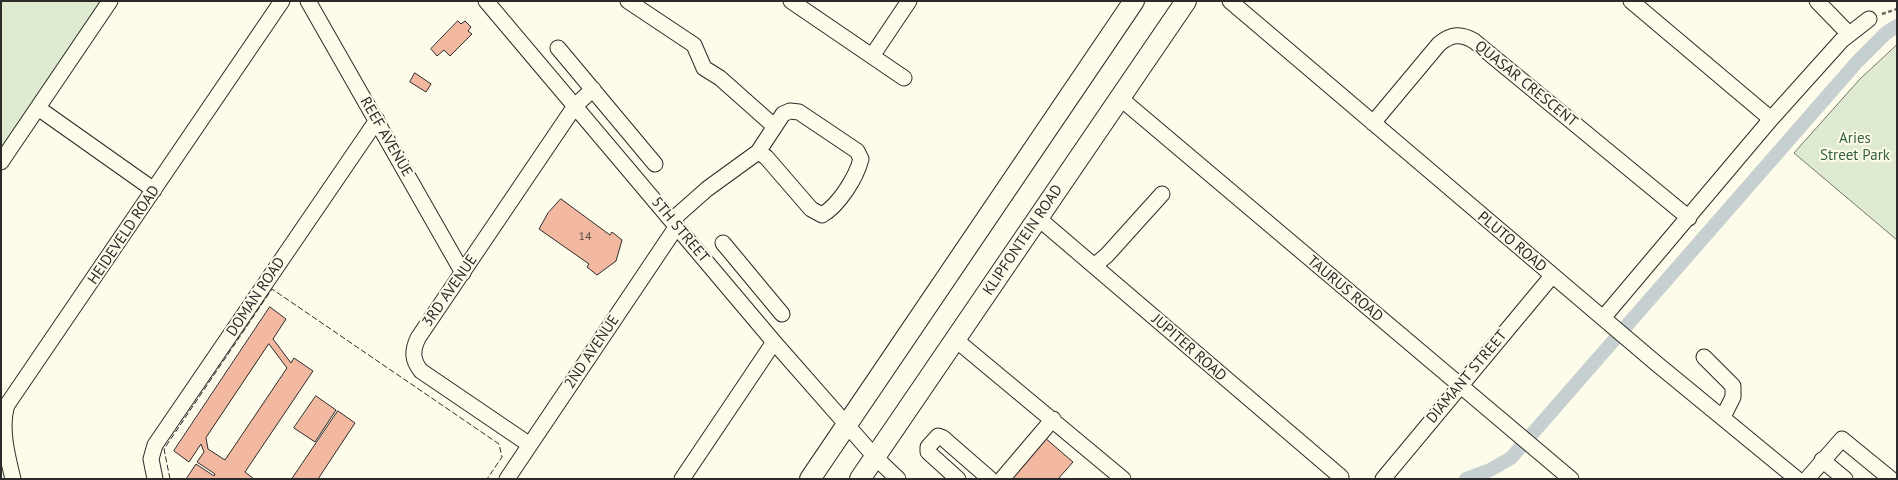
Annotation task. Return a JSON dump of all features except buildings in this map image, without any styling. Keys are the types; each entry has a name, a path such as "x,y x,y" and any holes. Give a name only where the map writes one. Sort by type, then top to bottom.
{"main road":[{"path":"810,479 1134,1"},
{"name":"KLIPFONTEIN ROAD","path":"860,479 1186,1"}],"street":[{"path":"1,162 110,1"},
{"name":"HEIDEVELD ROAD","path":"12,479 2,428 2,415 282,1"},
{"name":"REEF AVENUE","path":"308,1 463,273"},
{"name":"5TH STREET","path":"486,1 774,342 875,457 898,479"},
{"path":"628,1 694,45 704,68 720,78 774,126"},
{"path":"791,1 904,78"},
{"path":"872,56 909,1"},
{"name":"PLUTO ROAD","path":"1230,1 1552,276 1798,479"},
{"path":"1631,1 1771,119"},
{"path":"1817,1 1848,33"},
{"path":"1608,322 1689,218 1771,119 1848,33 1868,19"},
{"name":"QUASAR CRESCENT","path":"1373,124 1439,44 1453,35 1462,35 1474,41 1689,218"},
{"path":"558,48 655,164"},
{"name":"3RD AVENUE","path":"530,445 429,376 416,365 413,356 418,338 575,106 593,90"},
{"name":"TAURUS ROAD","path":"1120,98 1571,479"},
{"path":"38,108 154,190"},
{"path":"790,110 799,112 857,151 861,159 858,168 832,209 822,215 811,209 766,157 758,152 783,114 790,110"},
{"name":"DOMAN ROAD","path":"155,479 151,459 155,444 377,120"},
{"name":"2ND AVENUE","path":"507,479 674,223 707,189 758,152"},
{"path":"1094,266 1107,255 1162,194"},
{"name":"JUPITER ROAD","path":"1038,218 1341,477"},
{"path":"723,243 782,314"},
{"path":"728,288 748,273"},
{"name":"DIAMANT STREET","path":"1384,479 1552,276"},
{"path":"956,340 1123,479"},
{"path":"682,479 774,342"},
{"path":"1704,357 1733,386 1734,396 1723,417"},
{"path":"1002,479 1053,420"},
{"path":"958,479 928,452 928,447 938,436 990,479"},
{"path":"1807,479 1842,439 1891,479"},
{"path":"1822,460 1845,479"}],"green space":[{"path":"1,1 101,1 1,150"},
{"name":"Aries Street Park","path":"1897,45 1897,240 1794,153 1860,79"}],"waterway":[{"path":"1466,479 1490,470 1511,458 1857,62 1886,33 1897,26"}],"fence":[{"path":"170,479 164,449 272,289 499,444 502,457 487,479"}]}
